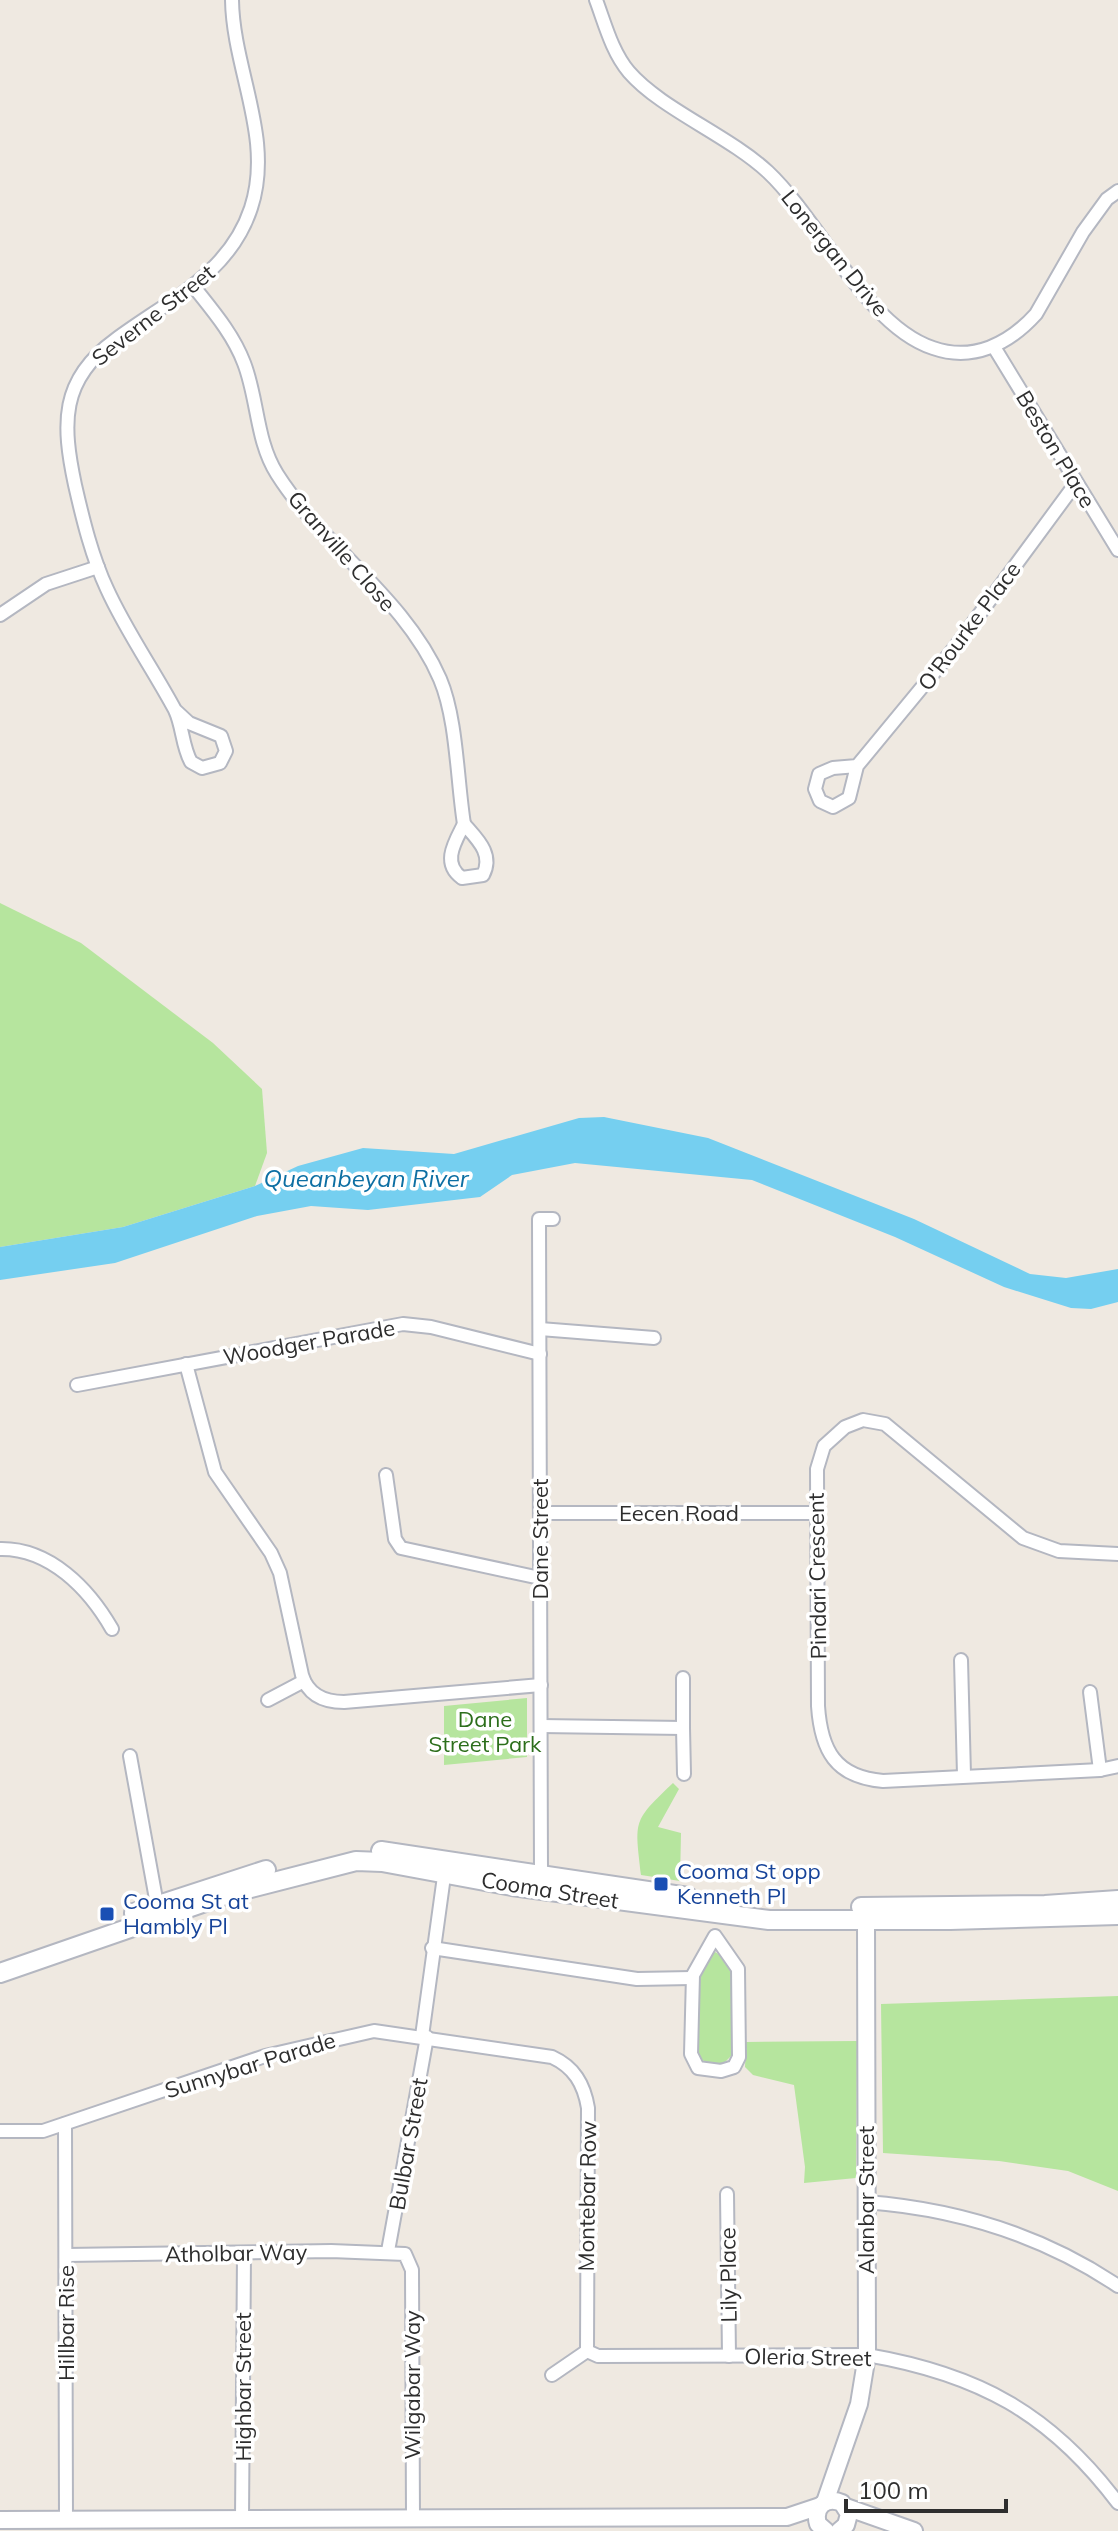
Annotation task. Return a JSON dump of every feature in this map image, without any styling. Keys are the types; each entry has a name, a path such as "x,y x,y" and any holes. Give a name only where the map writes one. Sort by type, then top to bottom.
{"main road":[{"name":"Cooma Street","path":"0,1973 243,1876 349,1853 380,1851 445,1866 541,1874 769,1920 1118,1900"},
{"name":"Cooma Street","path":"445,1866 475,1878 598,1898 719,1908"},
{"path":"475,1878 508,1879 541,1874 552,1887 598,1898"},
{"name":"Cooma Street","path":"0,1963 158,1911"},
{"name":"Cooma Street","path":"866,1913 1118,1915"}],"street":[{"name":"Severne Street","path":"186,747 175,710 122,619 98,567 68,452 68,406 83,371 94,357 194,287 213,270 236,241 256,190 258,145 232,0"},
{"name":"Lonergan Drive","path":"596,0 621,61 631,74 744,150 772,176 896,329 935,349 956,353 994,347 1010,338 1036,314 1089,222 1118,191"},
{"name":"Granville Close","path":"194,287 229,332 244,363 265,451 276,473 341,552 374,585 423,648 441,681 464,824"},
{"name":"Beston Place","path":"994,347 1118,550"},
{"name":"O'Rourke Place","path":"857,766 956,646 1076,483"},
{"path":"0,615 46,584 98,567"},
{"path":"175,710 189,723 209,729 224,742 226,751 220,763 207,769 196,766 188,756 186,747 192,735 209,729"},
{"name":"Dane Street","path":"541,1874 539,1219 553,1219"},
{"name":"Woodger Parade","path":"77,1385 403,1324 431,1327 540,1354"},
{"path":"540,1329 654,1338"},
{"path":"186,1364 215,1472 271,1553 280,1573 304,1681 319,1697 334,1702 541,1685"},
{"name":"Pindari Crescent","path":"1118,1554 1084,1555 1037,1546 1003,1525 945,1471 885,1424 863,1420 845,1427 824,1446 817,1469 820,1736 839,1765 863,1779 1100,1770 1118,1766"},
{"path":"386,1475 395,1539 401,1548 540,1578"},
{"name":"Eecen Road","path":"540,1513 817,1513"},
{"path":"0,1549 24,1552 81,1584 112,1629"},
{"path":"961,1660 964,1775"},
{"path":"683,1678 684,1774"},
{"path":"268,1700 304,1681"},
{"path":"1090,1692 1100,1770"},
{"path":"541,1726 683,1728"},
{"path":"130,1756 158,1911"},
{"name":"Bulbar Street","path":"388,2251 424,2037 432,1948 445,1866"},
{"path":"715,1936 736,1964 739,1979 739,2054 736,2064 730,2069 705,2070 693,2060 692,1978 698,1961 715,1936 719,1908"},
{"name":"Alanbar Street","path":"833,2505 837,2476 863,2387 867,2355 866,1913"},
{"path":"432,1948 637,1979 692,1978"},
{"name":"Sunnybar Parade","path":"0,2131 43,2131 265,2056 374,2031 552,2057"},
{"name":"Montebar Row","path":"552,2057 564,2063 580,2082 588,2108 587,2351"},
{"name":"Hillbar Rise","path":"65,2124 66,2521"},
{"name":"Lily Place","path":"727,2194 729,2356"},
{"path":"866,2202 906,2205 1000,2227 1045,2244 1118,2286"},
{"name":"Atholbar Way","path":"66,2255 388,2251 405,2254"},
{"name":"Wilgabar Way","path":"404,2522 412,2270 405,2254"},
{"name":"Highbar Street","path":"242,2518 244,2255"},
{"path":"552,2375 587,2351"},
{"name":"Oleria Street","path":"587,2351 598,2356 867,2355 964,2378 1011,2401 1072,2450 1118,2503"},
{"path":"0,2520 242,2518 404,2522 787,2517 833,2505 914,2531"},
{"path":"833,2505 833,2529"},
{"path":"833,2505 816,2517 833,2529"},
{"path":"787,2517 833,2529 875,2518"}],"green space":[{"path":"0,903 81,943 213,1043 262,1089 267,1153 255,1186 123,1227 0,1247"},
{"name":"Dane Street Park","path":"527,1698 527,1757 444,1765 444,1706"},
{"path":"673,1783 679,1789 658,1827 681,1833 680,1881 641,1875 638,1843 639,1823 643,1815"},
{"path":"715,1952 730,1970 735,1998 733,2054 722,2065 705,2062 697,2049 698,1984 707,1961"},
{"path":"1118,1996 1118,2191 1068,2171 999,2161 883,2153 881,2004"},
{"path":"857,2041 856,2178 804,2183 805,2167 794,2085 753,2075 745,2067 746,2042"}],"water":[{"name":"Queanbeyan River","path":"604,1117 708,1138 914,1219 1030,1274 1066,1278 1118,1269 1118,1302 1091,1309 1071,1308 1004,1287 895,1237 752,1180 575,1163 512,1175 480,1197 368,1210 311,1206 257,1216 115,1263 0,1280 0,1247 123,1227 255,1186 298,1166 363,1148 454,1154 579,1118"}],"place":[{"name":"Cooma St opp Kenneth Pl","path":"661,1884"},
{"name":"Cooma St at Hambly Pl","path":"107,1914"}]}
